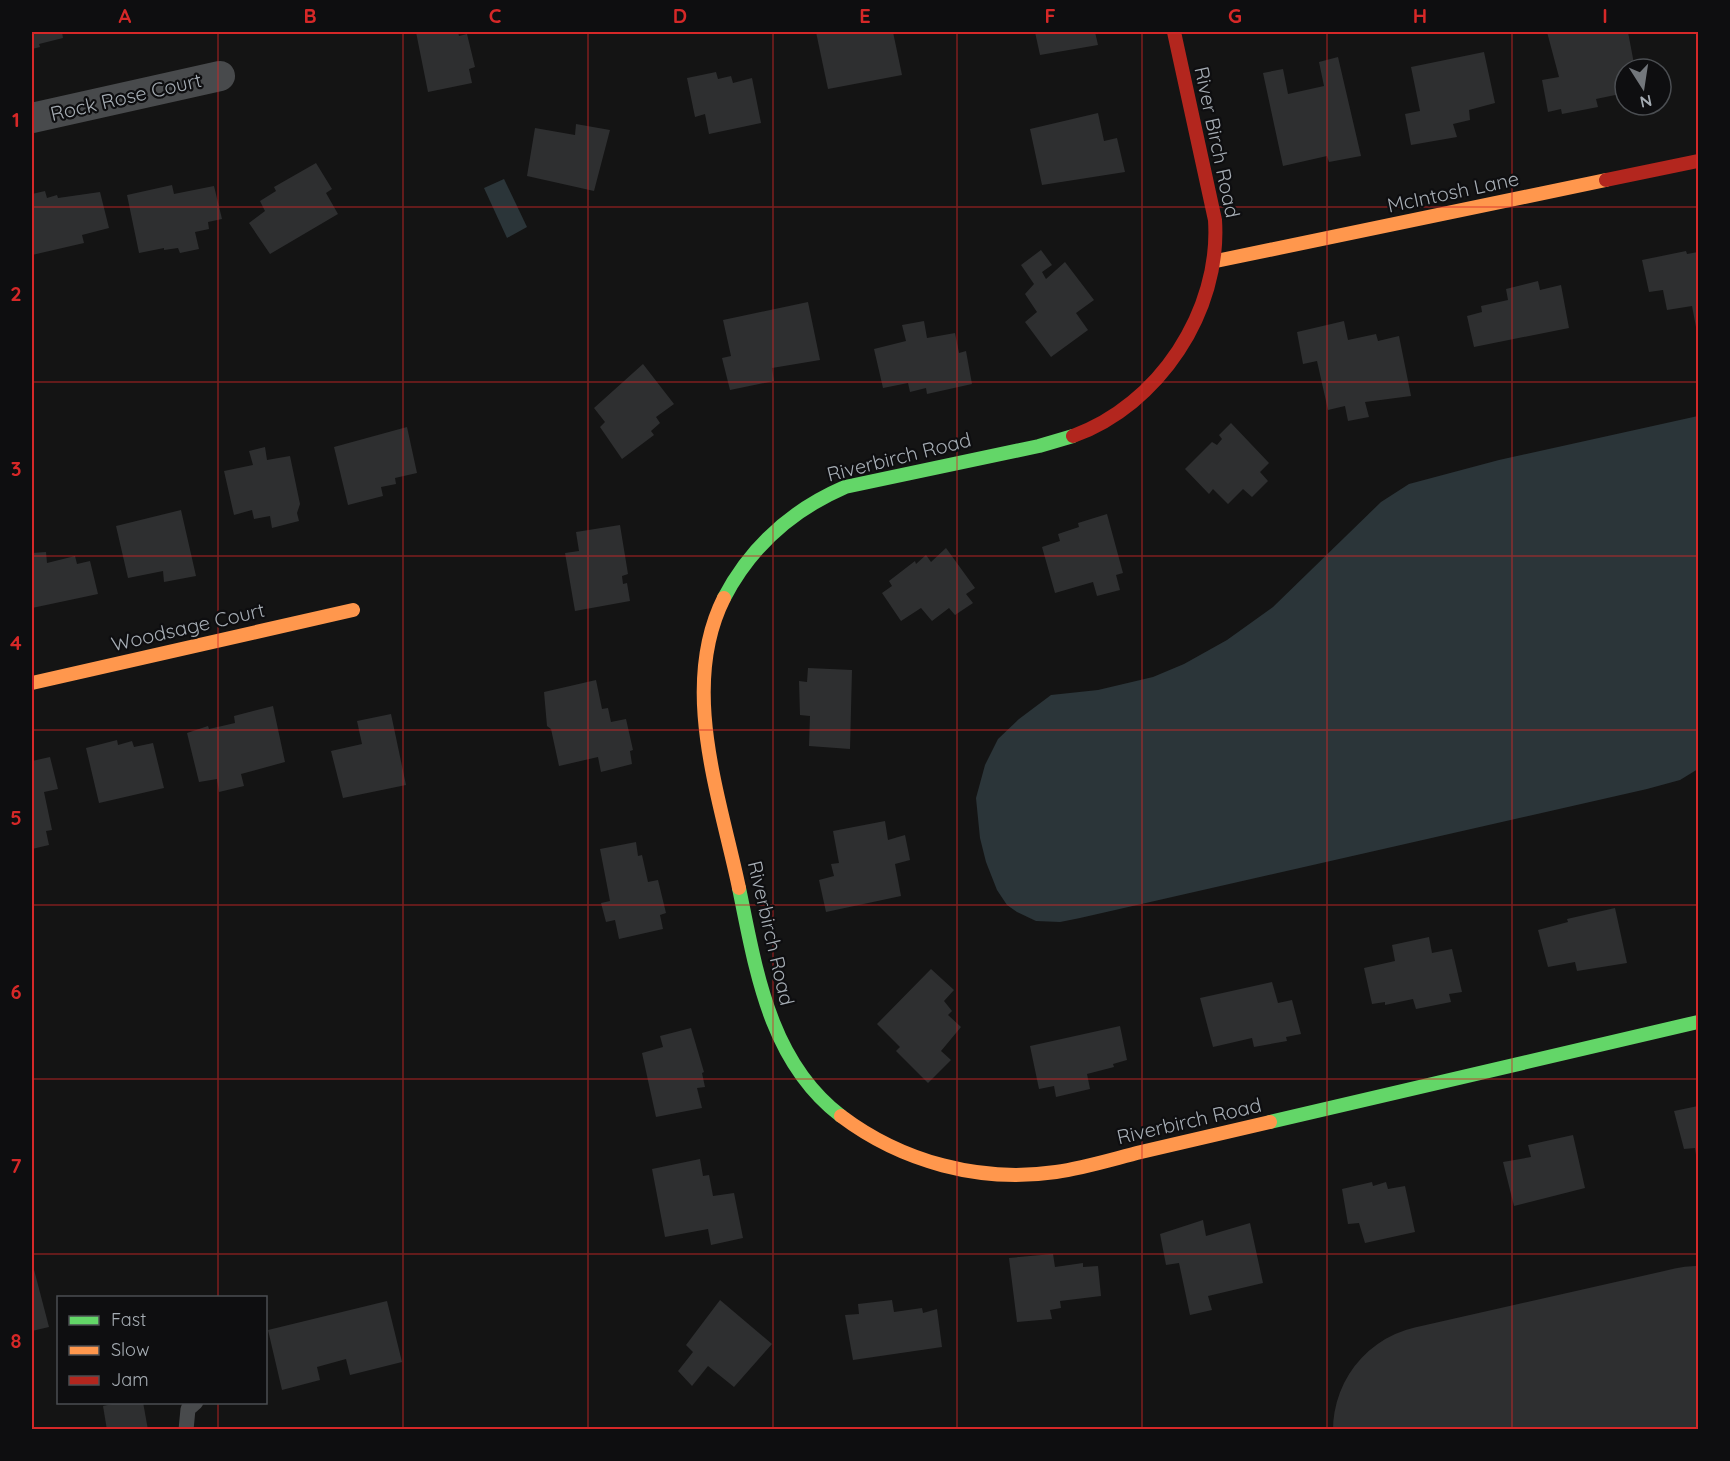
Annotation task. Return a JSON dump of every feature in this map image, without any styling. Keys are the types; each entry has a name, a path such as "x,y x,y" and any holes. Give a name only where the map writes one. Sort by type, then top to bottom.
{"street":[{"name":"River Birch Road","path":"1174,32 1215,220 1218,246 1216,261"},
{"name":"Rock Rose Court","path":"32,118 220,76"},
{"name":"McIntosh Lane","path":"1216,261 1698,160"},
{"name":"Riverbirch Road","path":"1216,261 1191,328 1170,366 1140,398 1101,425 1058,442 981,456 845,487 813,501 780,526 754,551 734,580 715,615 705,654 704,723 758,976 777,1034 799,1072 832,1108 868,1137 904,1156 940,1168 989,1175 1026,1176 1056,1172 1698,1022"},
{"name":"Woodsage Court","path":"32,682 353,610"}],"lane":[{"path":"186,1430 188,1409 194,1404"}],"shaded area":[{"path":"504,179 527,227 507,238 484,188"},
{"path":"1698,416 1698,769 1680,780 1647,789 1060,922 1036,921 1007,905 997,890 986,862 980,838 976,798 985,765 998,739 1019,719 1051,695 1098,690 1153,677 1184,664 1227,640 1273,607 1381,502 1409,484 1499,460"}],"building":[{"path":"32,32 62,32 63,38 39,44 40,47 32,49"},
{"path":"416,32 458,32 459,36 467,34 475,67 469,69 472,83 428,92"},
{"path":"816,32 893,32 902,75 828,89"},
{"path":"1035,32 1095,32 1098,45 1040,55"},
{"path":"1547,32 1569,32 1569,34 1628,32 1633,57 1613,57 1613,95 1596,99 1598,107 1562,114 1561,109 1548,112 1542,80 1559,77"},
{"path":"1484,52 1495,103 1469,110 1470,120 1453,124 1457,137 1411,145 1405,114 1420,111 1411,67"},
{"path":"1338,57 1361,156 1329,162 1327,156 1283,166 1263,73 1283,69 1288,94 1324,86 1319,62"},
{"path":"716,72 718,79 731,76 733,83 752,78 761,123 709,134 705,114 695,117 687,78"},
{"path":"1098,113 1104,141 1117,138 1125,172 1042,185 1030,129"},
{"path":"576,124 610,130 594,191 527,176 535,128 575,135"},
{"path":"316,163 332,189 326,193 338,214 270,254 249,223 265,211 260,201 276,191 274,187"},
{"path":"172,185 174,194 214,186 222,219 208,222 209,229 195,232 199,249 180,253 178,248 164,250 164,248 139,253 127,195"},
{"path":"45,191 47,198 57,195 58,198 100,192 109,228 82,235 84,243 32,255 32,194"},
{"path":"1041,250 1052,265 1042,272 1046,279 1065,262 1094,300 1076,313 1088,330 1051,357 1025,322 1037,312 1025,294 1034,284 1021,265"},
{"path":"1686,251 1687,254 1698,252 1698,326 1696,327 1692,306 1667,310 1663,290 1649,292 1642,260"},
{"path":"1538,281 1540,290 1561,285 1569,328 1474,347 1467,316 1482,312 1481,306 1508,300 1506,289"},
{"path":"808,302 820,360 772,368 774,381 730,390 722,358 731,356 723,320"},
{"path":"924,321 927,338 955,333 959,353 966,351 972,384 927,394 926,388 910,392 908,383 883,388 874,349 906,341 902,325"},
{"path":"1344,321 1348,340 1376,334 1378,341 1399,336 1411,396 1365,402 1369,417 1348,421 1345,406 1328,410 1317,361 1303,364 1297,332"},
{"path":"643,364 674,404 656,417 660,423 651,431 654,435 622,459 600,427 605,422 594,408"},
{"path":"1231,423 1269,463 1260,472 1268,481 1252,497 1243,489 1228,504 1213,489 1209,494 1185,469 1212,442 1217,445 1222,439 1219,435"},
{"path":"407,427 417,473 395,478 396,484 381,487 383,496 348,505 334,447"},
{"path":"265,447 267,460 290,456 300,504 297,513 299,521 272,528 270,516 254,519 252,510 234,515 224,471 253,465 249,451"},
{"path":"181,510 196,576 164,582 163,571 128,578 116,526"},
{"path":"1107,514 1123,573 1116,575 1120,590 1097,596 1093,582 1055,593 1042,547 1060,541 1058,534 1079,527 1078,523"},
{"path":"620,525 628,574 622,576 623,584 627,583 630,601 575,611 565,553 579,551 576,532"},
{"path":"946,548 975,588 966,594 973,603 955,615 949,608 932,621 921,608 901,621 882,593 892,586 889,581 926,555 931,562"},
{"path":"46,552 47,563 75,556 77,564 90,561 98,594 32,608 32,553"},
{"path":"808,668 852,670 850,749 809,746 810,716 800,715 799,681 807,682"},
{"path":"596,680 602,709 608,708 611,722 626,719 633,750 630,751 632,764 601,772 598,757 559,766 551,729 547,726 544,692"},
{"path":"273,706 285,762 241,774 244,786 219,792 217,779 199,782 187,733 208,726 209,729 235,723 234,716"},
{"path":"391,714 406,785 343,798 331,751 362,744 357,721"},
{"path":"117,740 118,745 132,741 134,747 153,743 164,788 99,803 86,748"},
{"path":"50,757 58,789 44,792 52,830 46,831 49,845 32,849 32,761"},
{"path":"885,821 888,840 905,835 910,860 895,864 901,896 826,912 819,880 834,876 831,864 839,863 833,831"},
{"path":"636,842 638,856 642,855 648,882 658,880 666,913 660,915 663,929 619,939 615,920 606,922 601,903 610,901 600,849"},
{"path":"1615,908 1627,963 1577,971 1575,962 1548,967 1538,930 1568,922 1567,919"},
{"path":"1429,937 1432,953 1452,949 1462,992 1449,994 1451,1002 1416,1009 1413,999 1385,1005 1385,1002 1372,1004 1364,968 1395,961 1392,945"},
{"path":"931,969 954,990 944,1001 952,1011 948,1015 961,1027 941,1051 951,1060 928,1083 896,1051 900,1047 877,1024"},
{"path":"1272,982 1278,1003 1292,1000 1301,1034 1286,1037 1287,1041 1254,1047 1252,1038 1213,1047 1200,998"},
{"path":"1120,1026 1127,1060 1113,1064 1114,1067 1087,1074 1090,1089 1056,1097 1054,1086 1039,1089 1030,1046"},
{"path":"691,1028 704,1072 702,1073 705,1087 697,1088 702,1108 656,1117 642,1053 663,1047 660,1036"},
{"path":"1698,1106 1697,1162 1695,1148 1684,1149 1674,1111"},
{"path":"1573,1135 1585,1188 1514,1206 1503,1162 1531,1157 1528,1145"},
{"path":"700,1159 703,1176 709,1175 713,1196 734,1193 743,1238 711,1245 708,1229 665,1237 652,1169"},
{"path":"1372,1182 1373,1186 1386,1182 1388,1189 1405,1186 1415,1232 1365,1243 1359,1223 1348,1224 1342,1189"},
{"path":"1203,1220 1206,1236 1250,1223 1263,1283 1208,1296 1212,1310 1190,1315 1179,1263 1166,1265 1160,1234"},
{"path":"1053,1254 1055,1267 1083,1263 1083,1267 1098,1266 1101,1296 1060,1301 1061,1308 1050,1310 1052,1319 1017,1322 1009,1258"},
{"path":"32,1262 49,1327 32,1331"},
{"path":"720,1300 772,1344 734,1387 708,1366 692,1386 678,1371 693,1352 686,1345"},
{"path":"892,1300 894,1312 922,1308 923,1313 937,1309 942,1347 853,1360 845,1315 859,1314 858,1304"},
{"path":"387,1301 402,1362 350,1375 346,1359 317,1367 320,1380 282,1390 268,1330"},
{"path":"143,1404 148,1430 107,1430 103,1406"}],"runway":[{"path":"1438,1430 1698,1371"}],"traffic: fast":[{"path":"724,598 747,562 775,532 808,507 845,487 1039,446 1073,436"},
{"path":"739,888 752,950 769,1012 797,1069 817,1094 841,1116"},
{"path":"1270,1122 1698,1022"}],"traffic: slow":[{"path":"1216,261 1606,180"},
{"path":"724,598 711,632 705,668 704,705 714,780 739,888"},
{"path":"32,683 353,610"},
{"path":"841,1116 890,1146 916,1157 971,1171 1027,1175 1088,1166 1270,1122"}],"traffic: jam":[{"path":"1073,436 1104,422 1132,402 1157,378 1178,350 1195,320 1207,288 1214,254 1215,220 1174,32"},
{"path":"1606,180 1698,161"}]}
